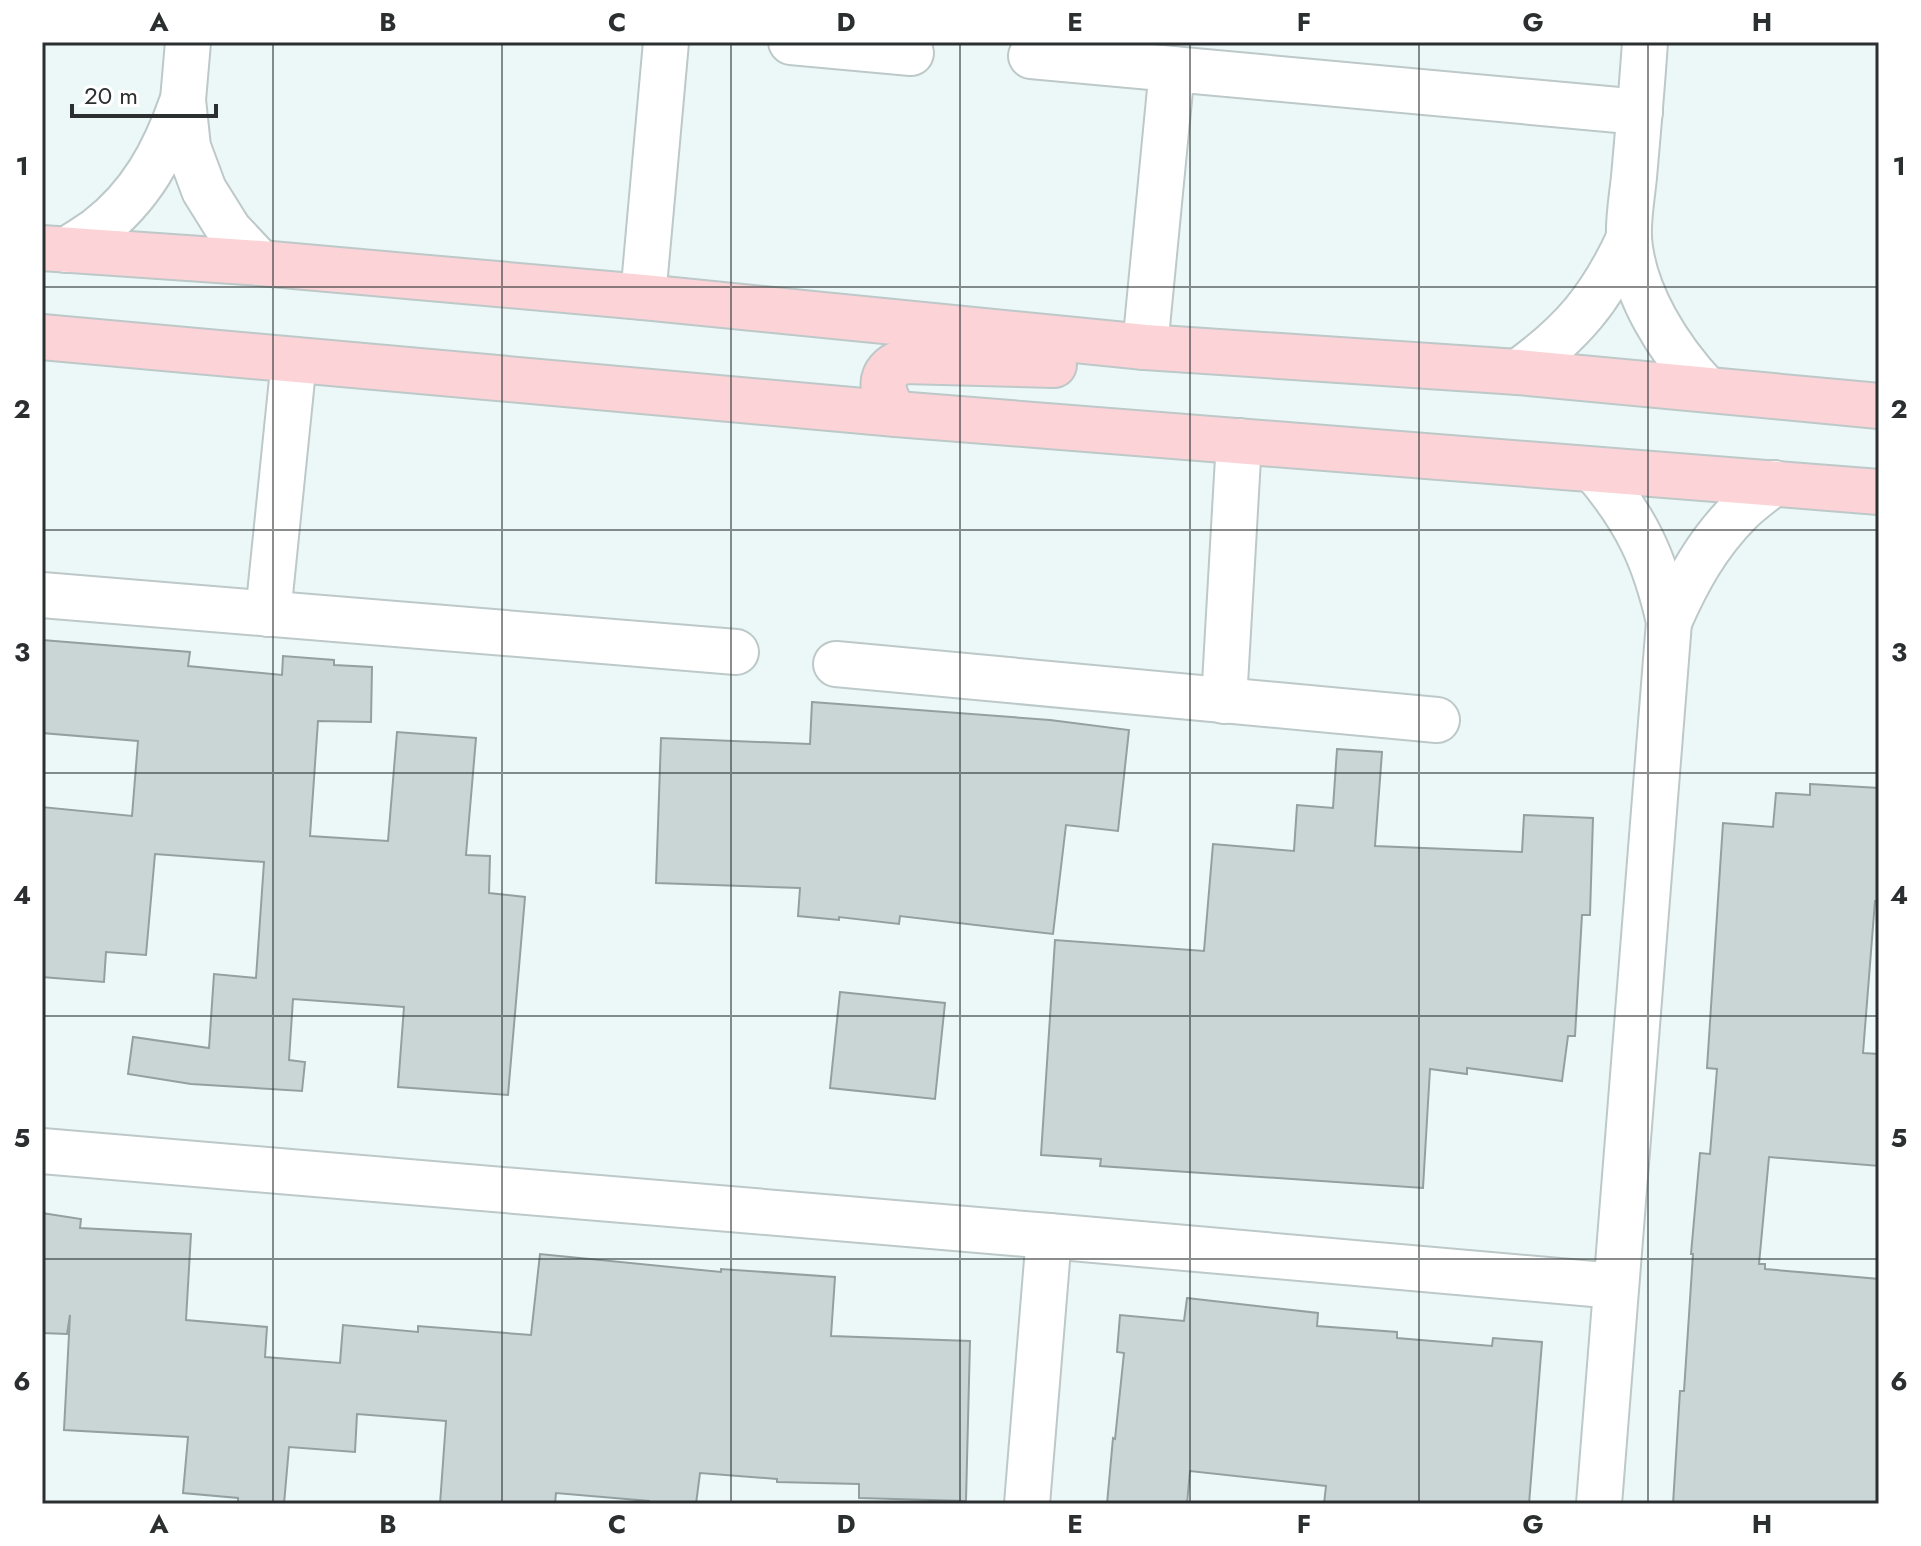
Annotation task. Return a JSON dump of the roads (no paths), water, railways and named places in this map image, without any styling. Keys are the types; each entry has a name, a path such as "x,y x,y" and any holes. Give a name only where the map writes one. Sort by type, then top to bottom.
{"main road":[{"path":"54,249 260,263 643,297 1145,347 1518,372 1879,406"},
{"path":"42,337 896,414 1879,492"},
{"path":"896,414 884,395 882,384 894,365 904,361 1085,366 1131,355 1145,347"}],"street":[{"path":"188,42 183,100 188,147 204,190 229,230 260,263"},
{"path":"643,297 666,42"},
{"path":"791,42 911,53"},
{"path":"1645,42 1629,238 1636,272 1663,335 1682,364 1706,389"},
{"path":"1031,56 1640,112"},
{"path":"1145,347 1172,69"},
{"path":"54,249 98,229 127,202 151,172 183,100"},
{"path":"1518,372 1547,352 1573,327 1614,270 1629,238"},
{"path":"268,614 294,360"},
{"path":"1224,701 1239,441"},
{"path":"1594,470 1635,525 1650,556 1669,622 1599,1504"},
{"path":"1669,622 1687,581 1711,544 1740,511 1774,483"},
{"path":"42,595 736,652"},
{"path":"836,664 1437,720"},
{"path":"42,1151 1616,1286"},
{"path":"1027,1504 1049,1236"}]}
